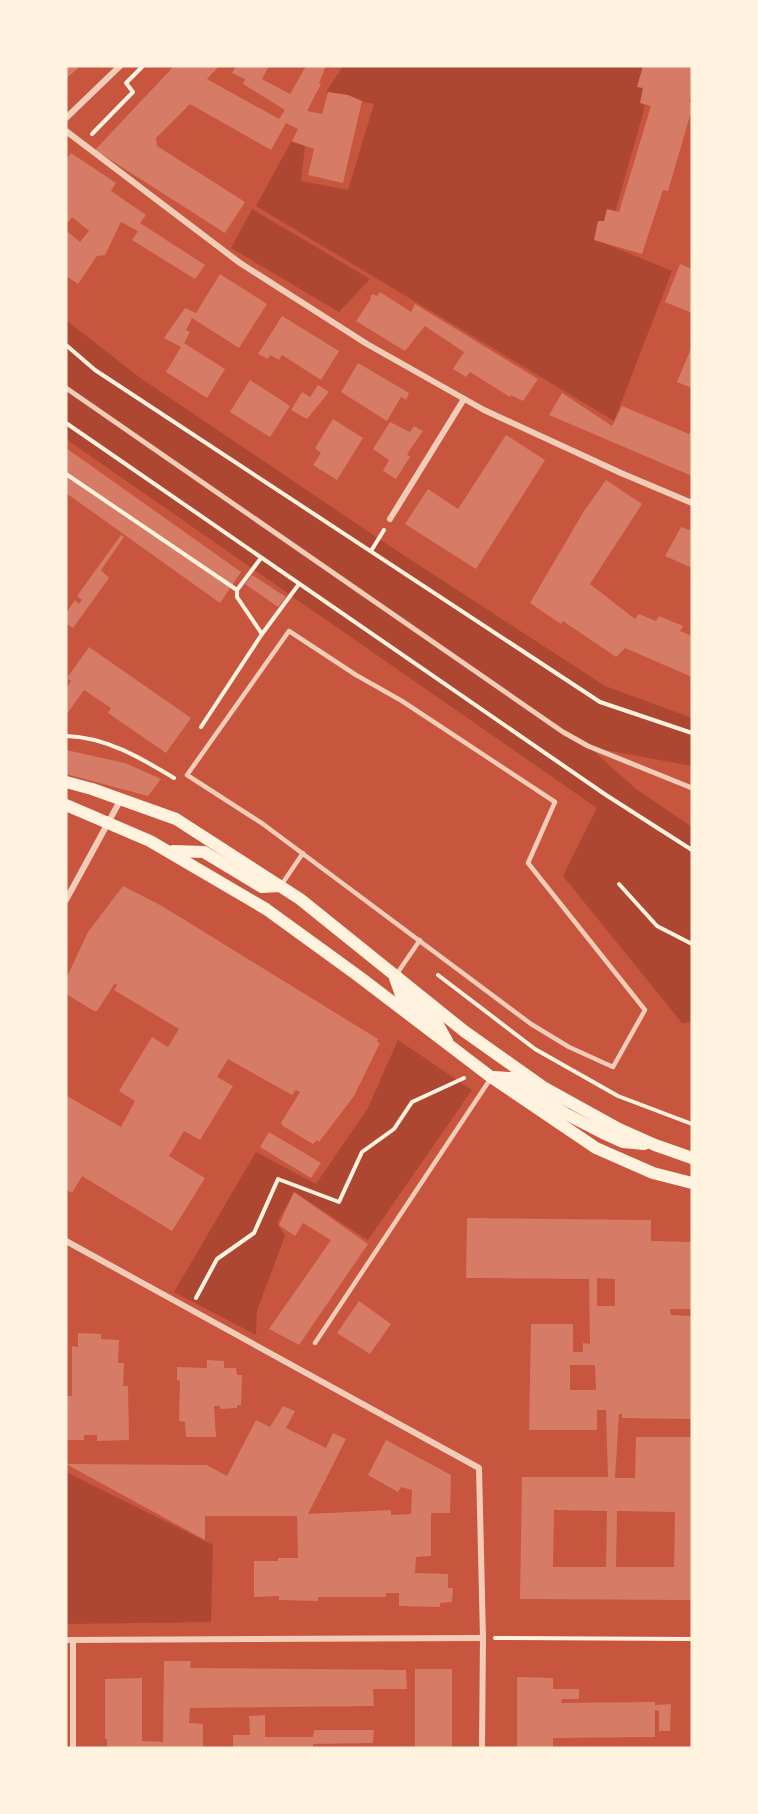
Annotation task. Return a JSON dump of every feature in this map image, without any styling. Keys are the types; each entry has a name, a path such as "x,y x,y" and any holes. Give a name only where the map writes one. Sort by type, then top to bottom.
{"main road":[{"path":"66,782 176,819 300,899 395,977 543,1087 595,1117 655,1145 692,1158"},
{"path":"66,806 168,851 266,909 491,1077 596,1148 653,1173 692,1183"},
{"path":"168,851 204,852 262,887 280,886"},
{"path":"395,977 401,995 438,1025 449,1044"},
{"path":"491,1077 511,1078 556,1108 603,1134 623,1142 655,1145"}],"street":[{"path":"66,118 120,66"},
{"path":"66,131 240,262 367,344 484,410 692,503"},
{"path":"66,388 563,732 588,746 692,788"},
{"path":"390,519 464,399"},
{"path":"66,900 121,799"},
{"path":"66,1241 479,1468 483,1638 482,1748"},
{"path":"73,1748 70,1640 483,1638"}],"lane":[{"path":"289,631 402,701 555,802 528,863 645,1010 613,1067 569,1047 531,1024 420,940 263,824 187,775 289,631"},
{"path":"280,886 303,853"},
{"path":"395,977 420,940"},
{"path":"315,1343 491,1077"}],"path":[{"path":"74,138 90,137 133,92 126,83 143,66"},
{"path":"66,345 95,370 600,702 692,733"},
{"path":"66,423 606,795 692,850"},
{"path":"66,474 237,590"},
{"path":"371,551 390,519"},
{"path":"261,558 237,590 237,597 262,634"},
{"path":"201,729 262,634 299,584"},
{"path":"170,776 176,766"},
{"path":"619,884 657,926 692,944"},
{"path":"196,1298 217,1259 255,1233 278,1179 339,1202 362,1152 394,1128 412,1102 465,1077"},
{"path":"483,1638 692,1639"}],"shaded area":[{"path":"343,66 643,66 644,110 606,244 672,271 614,421 256,206 291,142 305,146 301,181 348,190 374,104 326,92"},
{"path":"252,209 370,279 339,312 231,248"},
{"path":"66,320 139,377 391,547 605,686 692,718 692,766 589,747 636,789 692,827 692,1022 682,1023 563,876 597,808 66,439"},
{"path":"398,1040 472,1090 368,1240 294,1192 277,1223 285,1236 257,1310 256,1335 174,1292 256,1152 316,1184 368,1108"},
{"path":"66,1472 213,1545 211,1622 66,1624"}],"building":[{"path":"66,66 80,66 66,79"},
{"path":"174,66 219,66 207,79 279,119 285,110 243,84 245,79 232,73 236,66 269,66 262,79 290,94 306,66 326,66 319,83 321,84 307,111 322,114 328,92 348,95 362,101 343,183 308,175 314,149 292,141 298,129 286,123 271,150 190,104 156,138 157,146 245,202 225,233 95,150"},
{"path":"643,66 692,66 692,92 689,102 692,103 692,109 668,191 663,190 642,254 594,240 598,221 604,221 607,209 619,212 651,106 640,103 643,88 637,87"},
{"path":"71,153 116,183 111,191 146,215 140,223 205,265 195,279 132,240 138,231 121,222 105,255 97,256 78,284 66,276 66,230 80,242 89,231 72,217 66,225 66,160"},
{"path":"680,264 692,269 692,313 665,302"},
{"path":"220,274 267,304 239,348 192,318 186,330 190,332 184,343 225,369 207,398 166,372 181,347 164,338 185,308 196,313"},
{"path":"380,292 411,312 415,304 538,379 523,401 511,395 510,397 470,372 466,377 453,369 464,352 425,326 405,351 356,321 372,294 377,296"},
{"path":"282,316 339,351 321,380 282,355 279,360 270,355 268,359 258,354"},
{"path":"692,346 692,388 677,382"},
{"path":"358,363 409,393 406,400 401,397 387,421 341,392"},
{"path":"250,380 290,406 270,437 230,412"},
{"path":"318,385 329,392 307,419 291,410 302,392 310,397"},
{"path":"562,393 612,426 622,406 689,434 692,429 692,476 549,415"},
{"path":"333,419 363,438 337,480 313,465 321,453 315,448"},
{"path":"390,422 410,432 414,426 423,431 407,454 410,457 396,479 383,471 389,460 373,449"},
{"path":"506,435 545,460 476,569 405,524 428,489 458,509"},
{"path":"66,448 241,572 220,603 66,493"},
{"path":"606,480 642,504 590,584 635,619 639,614 656,621 659,616 683,626 680,631 692,636 692,677 625,648 616,657 563,621 561,624 530,603 584,511"},
{"path":"681,527 692,531 692,568 665,556"},
{"path":"121,535 124,537 101,570 109,578 73,628 66,624 66,613 75,600 79,604 82,600 77,596"},
{"path":"252,575 286,597 278,607 245,584"},
{"path":"89,647 191,718 166,753 108,713 111,708 84,690 66,713 66,688 71,681 67,678"},
{"path":"66,750 125,763 161,779 148,796 66,774"},
{"path":"123,886 162,906 378,1039 377,1042 380,1043 354,1096 319,1142 317,1140 313,1144 281,1123 300,1092 296,1090 292,1095 228,1059 217,1077 233,1086 200,1140 184,1131 169,1156 205,1178 172,1231 82,1176 72,1193 66,1189 67,1096 121,1127 135,1101 119,1091 152,1037 168,1047 179,1029 114,990 117,985 115,983 97,1011 66,994 66,979 88,932"},
{"path":"269,1132 321,1163 311,1178 260,1147"},
{"path":"294,1192 368,1244 299,1345 269,1329 331,1240 303,1223 295,1236 279,1225"},
{"path":"467,1218 651,1220 651,1241 692,1242 692,1309 670,1309 671,1315 692,1316 692,1419 622,1418 622,1414 619,1414 615,1478 635,1478 636,1437 692,1437 692,1600 520,1599 522,1477 608,1477 606,1410 597,1410 597,1430 529,1430 531,1324 573,1324 573,1352 583,1352 583,1343 590,1344 589,1279 466,1278","holes":["597,1278 615,1279 615,1306 597,1306","570,1365 595,1365 596,1390 570,1390","554,1510 607,1511 606,1567 553,1567","617,1511 675,1512 674,1567 616,1567"]},
{"path":"359,1301 391,1324 370,1354 337,1333"},
{"path":"78,1333 101,1334 101,1339 119,1340 118,1363 124,1363 123,1386 128,1386 129,1440 97,1441 97,1435 84,1435 84,1440 66,1440 66,1396 72,1396 72,1346 78,1347"},
{"path":"207,1360 224,1361 224,1368 236,1368 237,1375 242,1375 241,1405 237,1405 237,1408 220,1409 220,1406 214,1406 216,1437 186,1437 185,1422 179,1421 180,1381 177,1380 177,1367 207,1368"},
{"path":"283,1406 295,1411 286,1428 326,1448 333,1433 346,1439 308,1514 391,1510 391,1515 411,1514 412,1490 401,1487 398,1492 368,1475 386,1440 451,1475 450,1513 431,1513 431,1556 416,1557 415,1573 448,1574 448,1588 453,1588 452,1602 440,1603 440,1607 399,1606 399,1593 386,1593 386,1597 318,1597 318,1601 279,1600 279,1596 254,1597 254,1561 298,1558 297,1516 205,1516 205,1540 66,1464 207,1465 227,1476 256,1420 270,1427"},
{"path":"164,1661 191,1661 190,1668 406,1670 407,1689 373,1689 374,1706 190,1708 189,1723 203,1724 203,1748 107,1748 105,1679 142,1678 142,1741 163,1742"},
{"path":"415,1669 452,1669 452,1748 415,1748"},
{"path":"517,1677 553,1678 553,1689 579,1689 579,1699 562,1699 561,1703 655,1702 655,1705 671,1704 670,1731 659,1731 659,1711 655,1710 655,1737 553,1738 553,1748 517,1748"},
{"path":"265,1715 265,1737 313,1737 314,1730 374,1730 373,1743 313,1744 313,1748 233,1748 233,1735 250,1735 249,1716"}]}
